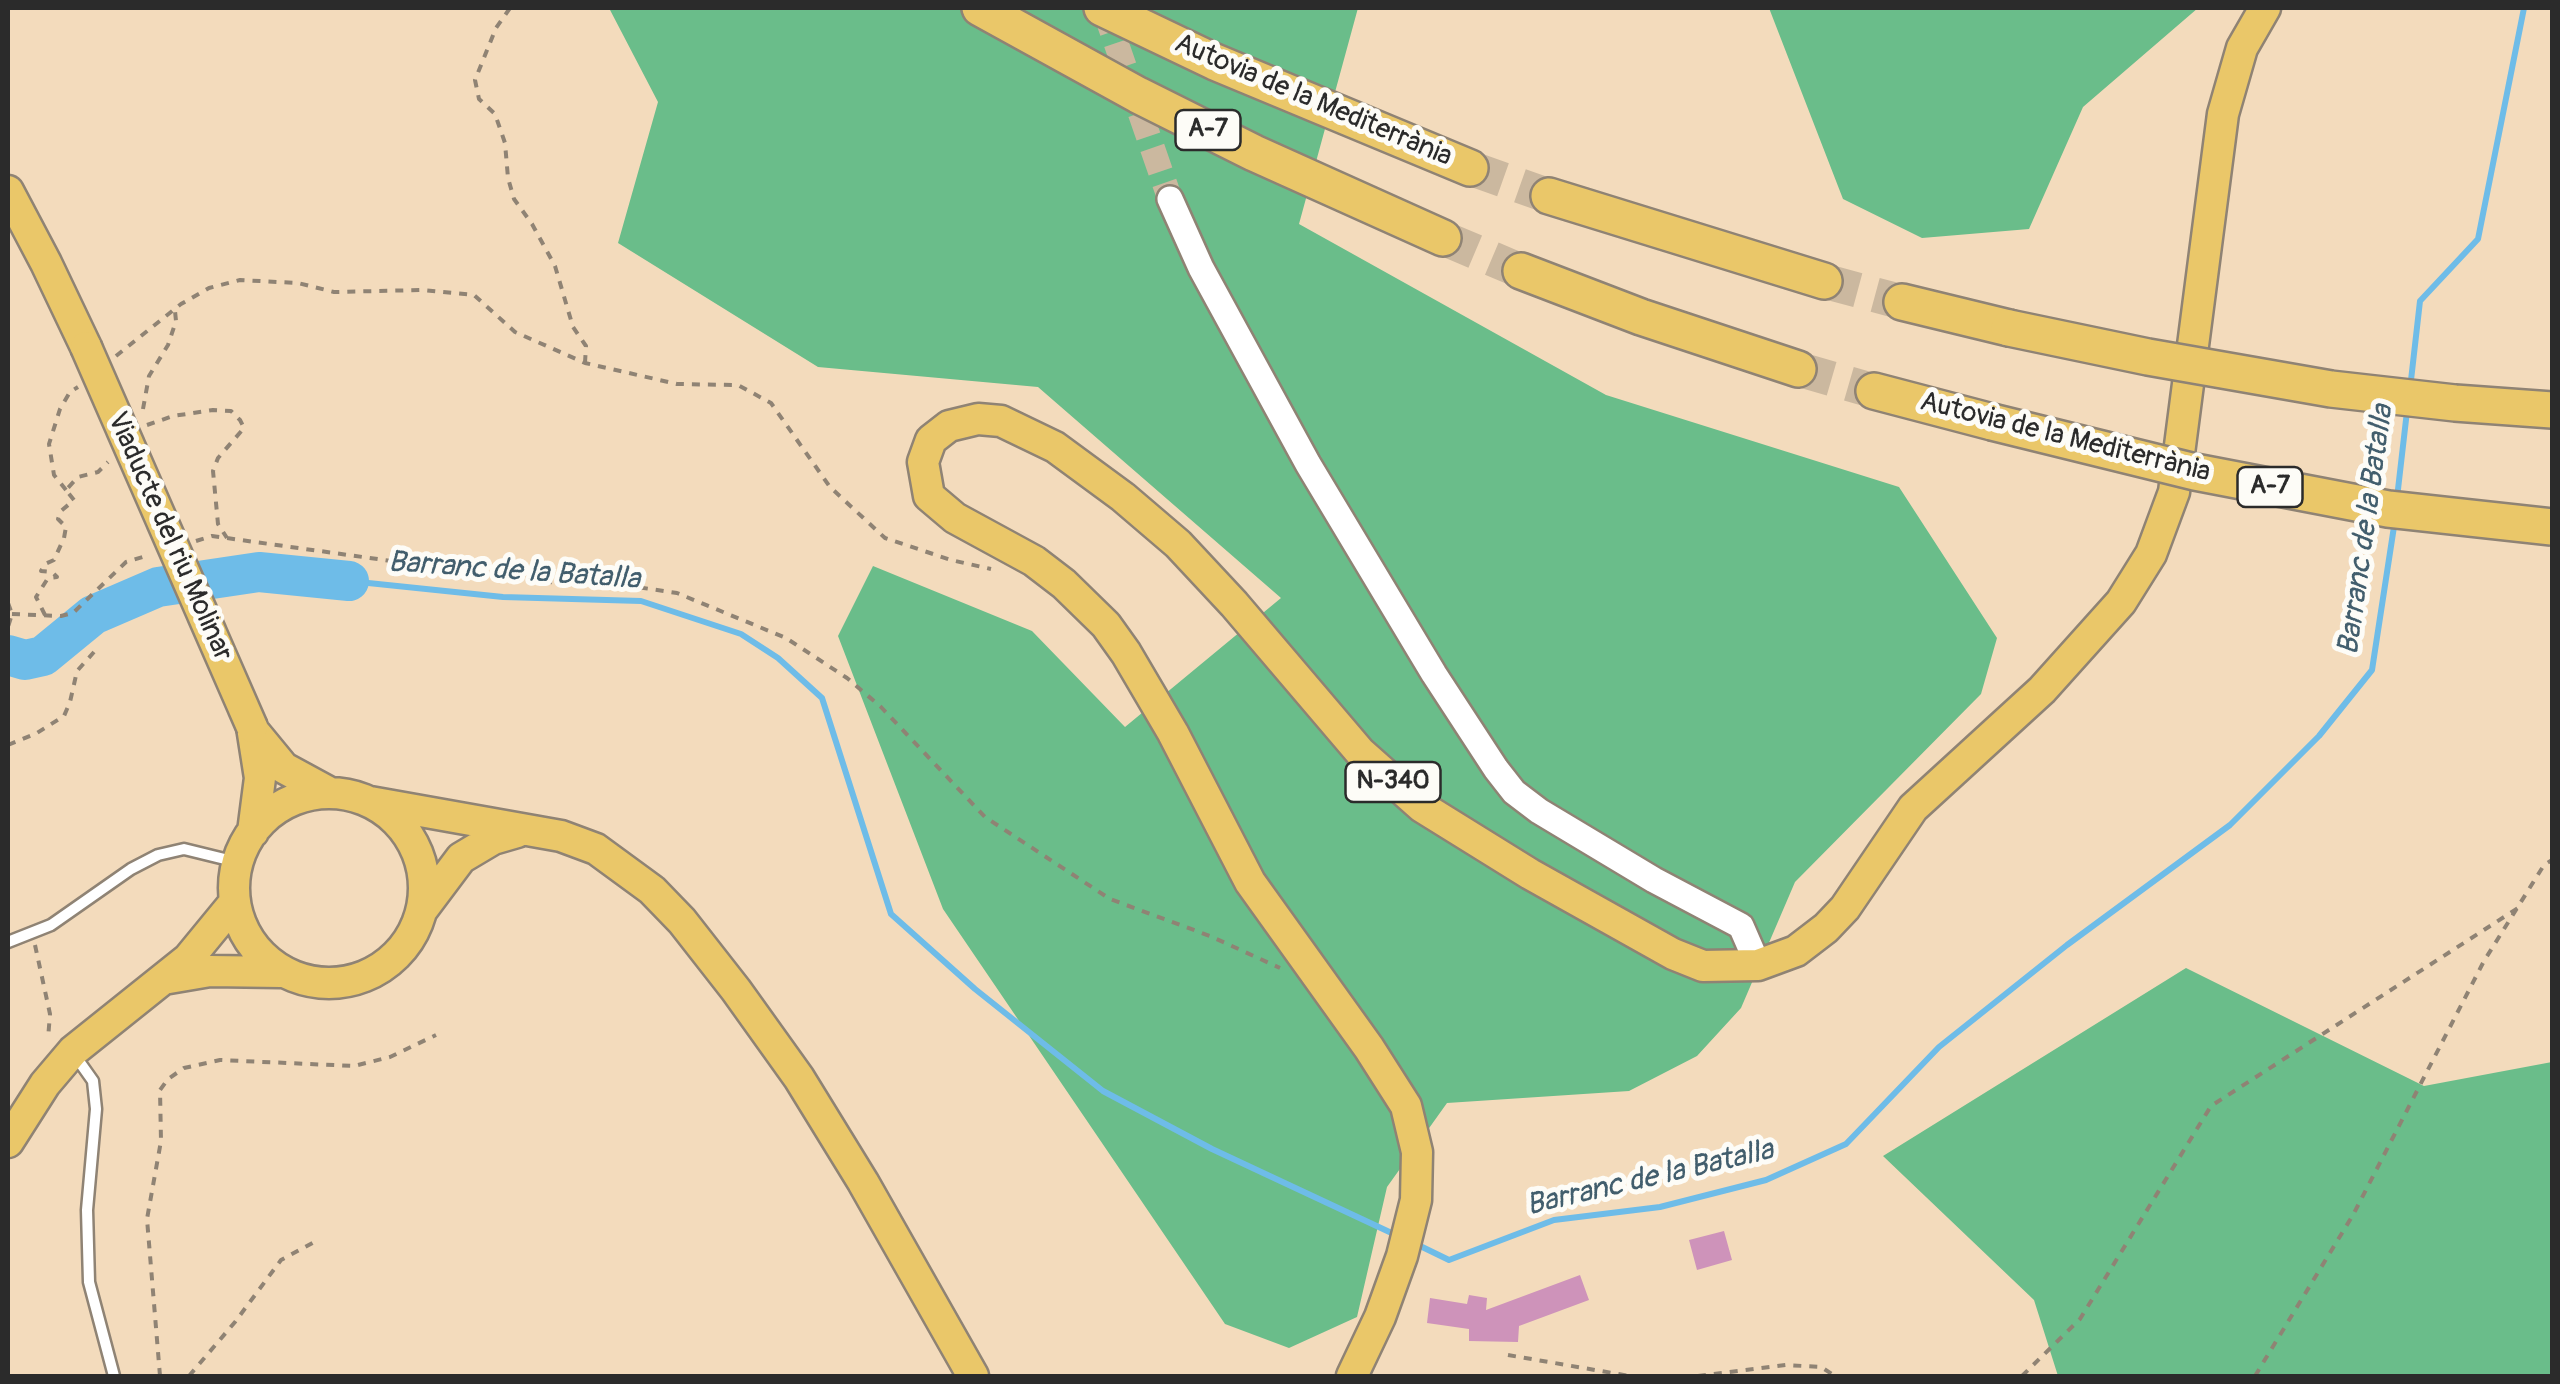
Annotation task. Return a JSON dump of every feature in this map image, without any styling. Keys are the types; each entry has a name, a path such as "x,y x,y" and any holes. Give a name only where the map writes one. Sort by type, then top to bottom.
{"highway":[{"name":"A-7","path":"980,8 1171,112 1349,198 1443,238"},
{"name":"Autovia de la Mediterrània","path":"1102,8 1215,62 1470,168"},
{"path":"1549,196 1824,281"},
{"path":"1521,271 1641,317 1798,368"},
{"path":"1902,302 2148,356 2332,388 2440,402 2552,410"},
{"name":"Autovia de la Mediterrània","path":"1874,391 2195,472 2371,506 2552,527"}],"main road":[{"name":"N-340","path":"1352,1376 1380,1318 1416,1200 1417,1152 1406,1106 1250,882 1172,732 1106,624 1034,561 955,518 929,496 923,462 925,450 938,432 963,422 1001,421 1066,454 1178,544 1360,752 1422,807 1530,874 1672,954 1704,966 1758,966 1796,951 1826,928 1845,908 1913,808 2042,690 2121,602 2146,563 2160,536 2174,492 2223,114 2242,48 2264,8"},
{"name":"Viaducte del riu Molinar","path":"8,192 96,356 252,727"},
{"path":"252,727 261,744 284,768 330,793 438,816 530,829 596,849 652,890 682,921 799,1078 864,1182 973,1376"},
{"path":"252,727 260,778 253,832 237,862 234,903 250,942 281,972"},
{"path":"253,832 287,803 330,793"},
{"path":"370,802 400,824 419,856 424,873 422,910"},
{"path":"166,979 210,970 281,972 329,984 360,979 388,964 400,952 410,940 422,910 461,858 492,839 530,829"},
{"path":"8,1142 44,1084 72,1051 166,979 203,943 234,903"}],"street":[{"path":"1170,199 1200,268 1308,464 1424,659 1496,769 1514,792 1540,811 1654,880 1741,926 1758,966"}],"lane":[{"path":"8,942 32,935 158,854 184,849 237,862"},
{"path":"72,1051 93,1081 95,1136 87,1210 88,1267 114,1376"}],"path":[{"path":"510,8 496,28 475,80 479,99 495,114 505,143 514,199 555,266 572,327 586,346 585,363"},
{"path":"96,356 141,333 208,288 256,280 298,283 334,292 422,290 474,295 515,332 585,363 676,384 738,385 772,403 830,487 884,538 951,560 1008,572"},
{"path":"142,414 148,376 168,345 176,321 175,308"},
{"path":"44,614 36,597 48,578 56,577 52,572 41,571 54,560 64,538 66,527 58,519 61,511 74,500 54,474 49,444 70,392 86,384"},
{"path":"142,427 173,416 213,410 231,411 240,420 244,428 218,458 213,471 218,524 227,538"},
{"path":"66,490 78,476 98,472 113,457"},
{"path":"195,541 212,536 516,578 630,586 677,594 786,638 848,678 881,706 985,817 1110,899 1210,936 1324,990"},
{"path":"12,614 73,613 126,562 160,552"},
{"path":"8,603 12,614 8,627"},
{"path":"9,744 37,734 64,716 76,671 94,652"},
{"path":"2255,1376 2353,1216 2484,961 2544,864 2552,860"},
{"path":"2022,1376 2080,1318 2212,1106 2518,908"},
{"path":"32,935 50,1014 44,1084"},
{"path":"160,1376 147,1220 161,1141 160,1090 168,1080 184,1068 220,1060 354,1066 390,1057 436,1035"},
{"path":"188,1376 281,1260 316,1241"},
{"path":"1508,1355 1593,1374 1630,1376"},
{"path":"1698,1376 1786,1365 1821,1367 1835,1376"}],"green space":[{"path":"609,8 1358,8 1299,224 1606,395 1899,487 1997,638 1981,694 1795,882 1741,1008 1697,1056 1629,1091 1447,1103 1387,1187 1357,1317 1289,1348 1225,1324 943,909 838,636 873,566 1032,631 1125,727 1281,598 1038,387 818,367 618,243 658,102"},
{"path":"1769,8 2198,8 2083,107 2029,229 1922,238 1843,199"},
{"path":"2186,968 2424,1086 2552,1062 2552,1376 2058,1376 2034,1300 1883,1156"}],"building":[{"path":"1724,1231 1732,1260 1697,1270 1689,1240"},
{"path":"1580,1275 1589,1300 1519,1326 1518,1342 1469,1341 1469,1329 1427,1323 1430,1298 1467,1304 1469,1295 1487,1298 1486,1310"}],"waterway":[{"name":"Barranc de la Batalla","path":"2410,389 2420,301 2478,239 2524,8"},
{"name":"Barranc de la Batalla","path":"2397,498 2407,411"},
{"name":"Barranc de la Batalla","path":"1414,1243 1449,1260 1554,1220 1660,1207 1766,1180 1846,1144 1939,1047 2067,945 2230,825 2319,736 2372,670 2395,520"},
{"path":"8,655 25,660 43,656 93,615 158,587 259,572 349,581"},
{"name":"Barranc de la Batalla","path":"349,581 503,597 641,601 741,634 778,658 822,698 891,914 975,989 1103,1091 1212,1149 1398,1236"}],"tunnel":[{"path":"1104,8 1170,199"},
{"path":"1470,168 1549,196"},
{"path":"1443,238 1521,271"},
{"path":"1824,281 1902,302"},
{"path":"1798,369 1874,391"}]}
